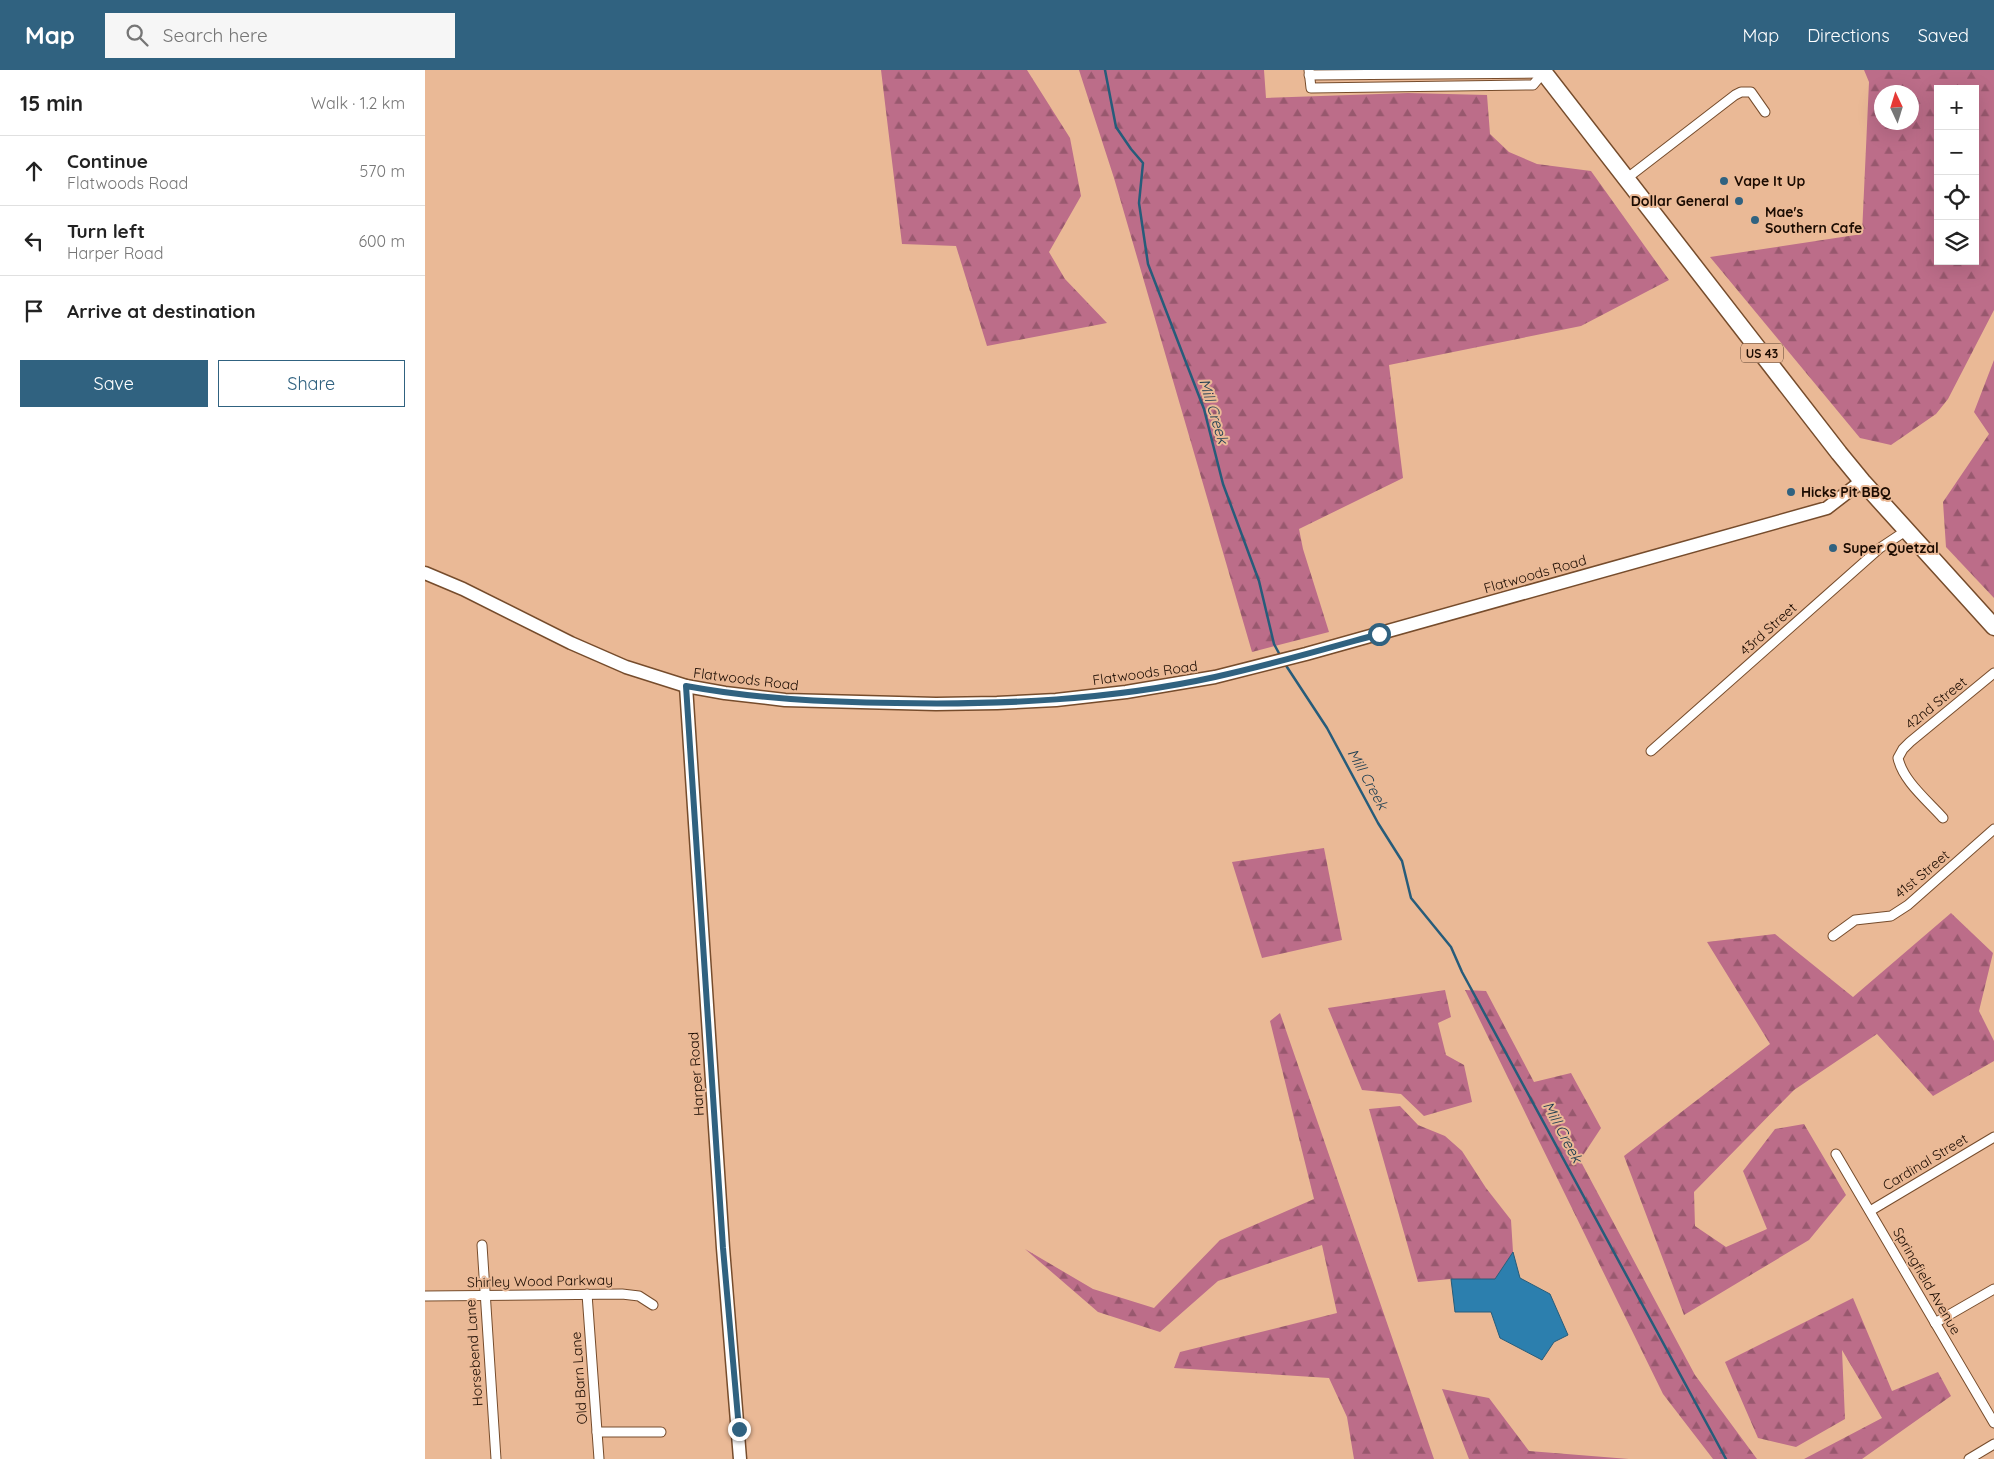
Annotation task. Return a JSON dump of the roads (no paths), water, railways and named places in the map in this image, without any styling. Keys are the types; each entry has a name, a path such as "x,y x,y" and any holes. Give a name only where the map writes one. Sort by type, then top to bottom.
{"highway":[{"name":"US 43","path":"1543,72 1862,481 1994,627"}],"street":[{"path":"1309,72 1543,72 1533,85 1311,88 1309,72"},
{"path":"1626,179 1741,92 1751,92 1765,112"},
{"name":"Flatwoods Road","path":"425,573 463,589 626,667 686,686 785,700 917,704 1056,700 1126,692 1215,677 1306,654 1827,508 1862,481"},
{"name":"43rd Street","path":"1651,751 1881,548 1907,530"},
{"name":"42nd Street","path":"1943,818 1906,777 1900,768 1897,758 1910,742 1994,673"},
{"name":"Harper Road","path":"686,686 723,1248 740,1459"},
{"name":"41st Street","path":"1833,936 1855,920 1891,916 1908,905 1994,829"},
{"name":"Cardinal Street","path":"1870,1211 1994,1137"},
{"name":"Springfield Avenue","path":"1836,1154 1994,1423"},
{"name":"Horsebend Lane","path":"481,1245 496,1459"},
{"path":"1935,1323 1994,1289"},
{"name":"Old Barn Lane","path":"587,1294 599,1459"},
{"name":"Shirley Wood Parkway","path":"425,1296 622,1294 639,1296 653,1305"},
{"path":"597,1432 661,1432"},
{"path":"1969,1459 1994,1444"}],"water":[{"path":"1513,1252 1520,1278 1550,1294 1568,1335 1554,1342 1542,1360 1500,1338 1491,1312 1455,1312 1451,1279 1495,1279"}],"waterway":[{"name":"Mill Creek","path":"1105,70 1116,127 1143,163 1139,203 1148,264 1204,409 1223,484 1259,581 1274,644 1281,657"},
{"name":"Mill Creek","path":"1285,664 1327,728 1378,823 1402,861 1411,898 1451,947 1462,972 1726,1459"}],"place":[{"name":"Vape It Up","path":"1724,181"},
{"name":"Dollar General","path":"1739,201"},
{"name":"Mae's Southern Cafe","path":"1755,220"},
{"name":"Hicks Pit BBQ","path":"1791,492"},
{"name":"Super Quetzal","path":"1833,548"}]}
